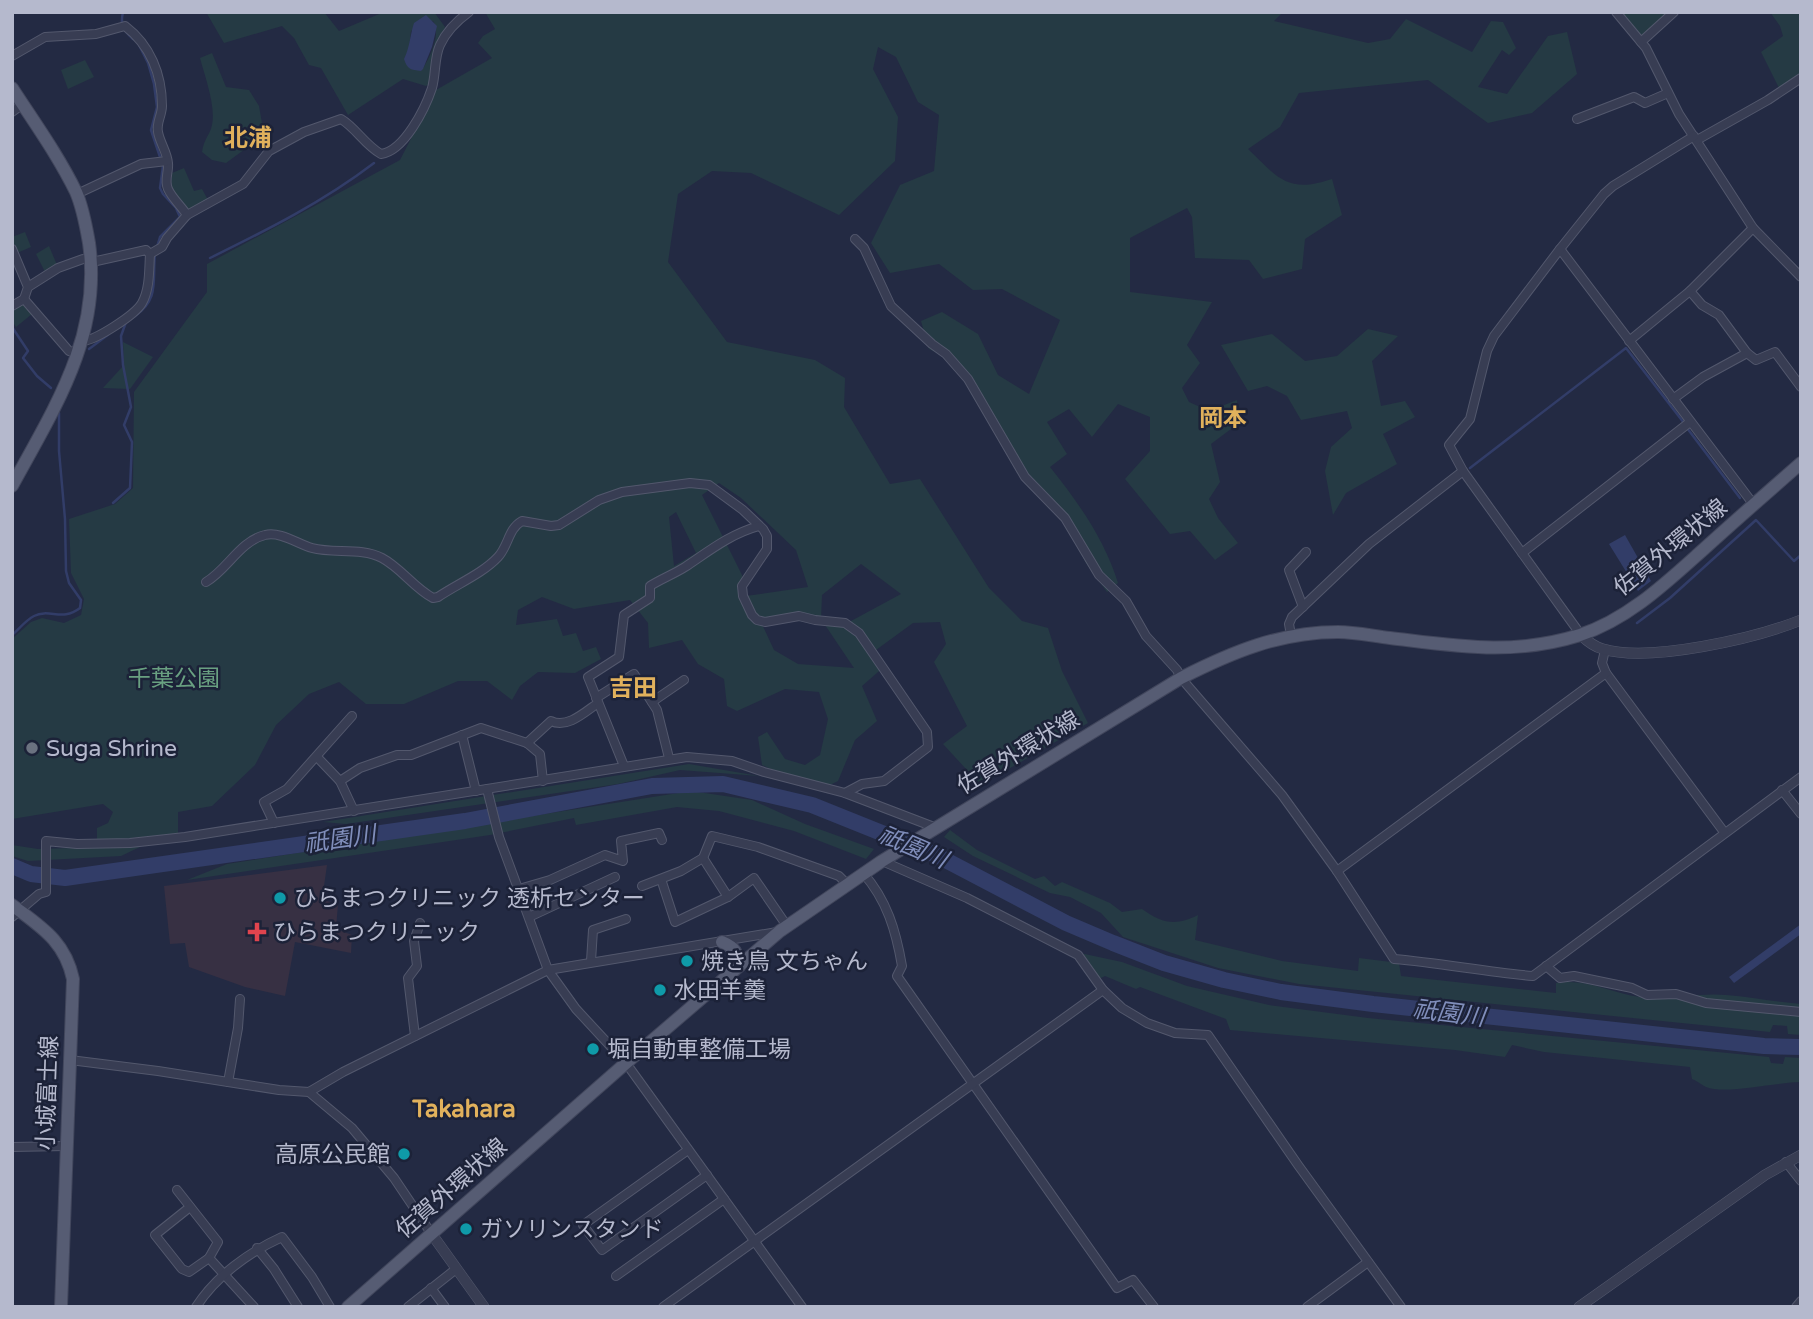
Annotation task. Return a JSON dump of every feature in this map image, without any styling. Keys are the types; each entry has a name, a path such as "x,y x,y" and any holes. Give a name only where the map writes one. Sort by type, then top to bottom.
{"main road":[{"path":"12,88 18,108 55,152 77,194 86,223 90,315 81,347 12,486"},
{"name":"佐賀外環状線","path":"348,1307 737,966 783,929 882,860 1181,678 1258,643 1291,635 1339,632 1481,649 1531,647 1581,635 1607,623 1651,596 1801,463"},
{"name":"小城富士線","path":"15,911 59,944 73,979 61,1307"},
{"path":"722,942 736,951 737,966"}],"street":[{"path":"150,254 162,247 187,215 243,184 269,152 324,123 341,119 347,122 369,148 381,154 395,150 418,120 432,87 439,48 444,37 469,12"},
{"path":"1616,12 1641,42 1695,138 1754,228 1801,277"},
{"path":"1641,42 1674,12"},
{"path":"12,55 45,37 96,34 122,26 141,38 154,62 160,86 162,109 158,132 167,161 166,181 169,192 187,215"},
{"path":"1801,78 1768,100 1695,138 1604,194 1494,337 1487,351 1470,419 1449,446 1463,471 1581,635 1595,646 1605,650 1659,652 1753,636 1801,620"},
{"path":"1577,119 1634,97 1645,103 1668,93"},
{"path":"77,194 141,164 167,161"},
{"path":"1629,341 1690,291 1754,228"},
{"path":"855,239 864,248 891,306 946,354 968,379 1025,477 1065,519 1099,575 1126,601 1146,636 1282,796 1337,871 1392,952 1394,959 1532,976 1801,777"},
{"path":"12,249 29,287"},
{"path":"1560,249 1754,505"},
{"path":"12,306 24,299 29,287 58,268 146,250 150,254"},
{"path":"24,299 69,351 81,347 137,309 143,301 150,254"},
{"path":"1690,291 1702,305 1719,315 1747,353 1756,360 1775,352 1801,387"},
{"path":"1673,399 1703,377 1747,353"},
{"path":"1522,553 1690,422"},
{"path":"1291,635 1289,624 1292,617 1369,544 1463,471"},
{"path":"206,582 243,548 266,534 312,548 380,557 410,578 428,596 438,597 498,557 511,530 522,521 559,525 611,495 700,482 716,489 743,510 763,529 769,544 741,591 752,615 765,622 799,616 851,625 929,736 928,747 922,754 884,781 862,784 845,793"},
{"path":"624,766 588,677 619,657 624,615 650,597 650,586 685,567 705,551 745,530 759,526"},
{"path":"1303,607 1289,570 1306,552"},
{"path":"1605,650 1602,663 1606,673 1724,832"},
{"path":"1337,871 1606,673"},
{"path":"527,744 551,722 556,724 577,719 597,700 634,674 657,710 669,758"},
{"path":"652,702 684,680"},
{"path":"274,823 264,802 287,789 352,716"},
{"path":"340,781 360,768 397,755 411,755 481,727 527,744 540,754 543,781"},
{"path":"462,735 476,791"},
{"path":"317,757 340,781 354,811"},
{"path":"15,911 46,892 46,841 77,844 185,837 476,791 488,794 669,758 705,757 732,761 845,793 934,828"},
{"path":"1783,790 1801,814"},
{"path":"488,794 499,837 548,970 576,1009 626,1063 802,1307"},
{"path":"519,889 550,880 605,855 623,861 621,841 659,833 662,840"},
{"path":"642,886 704,858 712,836 758,847 839,876 847,884"},
{"path":"704,858 727,897"},
{"path":"882,860 967,898 1078,955 1103,990 1122,1008 1147,1023 1175,1032 1208,1035 1401,1307"},
{"path":"863,873 883,899 890,916 902,966 897,976 1116,1288 1133,1280 1154,1307"},
{"path":"529,917 615,877"},
{"path":"309,1092 343,1072 548,970 722,942 783,929 754,878 727,897 675,922 661,878"},
{"path":"591,961 593,930 626,919"},
{"path":"415,1036 408,978 417,966 414,940 420,923"},
{"path":"1546,966 1560,978 1574,976 1632,988 1647,995 1676,993 1706,1003 1801,1012"},
{"path":"663,1307 1103,990"},
{"path":"228,1083 238,1028 240,999"},
{"path":"70,1060 309,1092 352,1128 394,1178 484,1307"},
{"path":"12,1147 66,1146"},
{"path":"688,1150 583,1225 603,1250 706,1175"},
{"path":"1578,1307 1786,1162 1801,1155"},
{"path":"1786,1162 1801,1181"},
{"path":"177,1190 218,1242 209,1258 189,1272 182,1269 155,1235 190,1207"},
{"path":"616,1276 724,1199"},
{"path":"196,1307 224,1276 257,1248 282,1237 312,1277 330,1307"},
{"path":"257,1248 298,1307"},
{"path":"209,1258 254,1307"},
{"path":"1307,1307 1368,1262"},
{"path":"408,1307 456,1269"},
{"path":"431,1288 445,1307"},
{"path":"1796,1307 1801,1301"}],"shaded area":[{"name":"ひらまつクリニック","path":"327,865 322,900 338,904 336,929 352,935 351,953 295,942 285,996 245,987 189,967 185,943 170,944 164,886"}],"green space":[{"path":"206,12 324,12 339,31 384,12 434,12 445,27 429,84 426,86 403,79 348,115 321,68 309,65 294,38 282,26 224,43","holes":["433,21 433,47 421,71 404,59 409,50 411,31"]},
{"name":"千葉公園","path":"485,12 1283,12 1274,21 1368,43 1390,39 1406,19 1472,52 1491,21 1503,22 1516,48 1509,55 1502,50 1478,87 1507,94 1548,36 1567,32 1577,74 1532,113 1488,123 1428,80 1299,93 1280,127 1248,149 1276,175 1294,184 1305,185 1332,179 1342,215 1305,239 1302,269 1263,279 1249,260 1195,258 1192,217 1187,208 1130,238 1130,292 1212,302 1187,345 1200,363 1182,388 1189,402 1209,411 1237,400 1239,423 1211,444 1220,482 1209,499 1218,518 1238,543 1215,560 1190,531 1170,534 1125,479 1150,451 1150,417 1118,404 1092,437 1069,409 1047,422 1067,454 1050,467 1080,508 1106,552 1118,583 1107,592 1086,563 1064,521 1022,477 972,389 943,356 929,349 921,321 942,312 978,334 998,375 1029,394 1060,320 1002,289 973,290 939,264 890,273 871,243 900,185 934,171 939,115 918,102 896,57 878,47 873,69 898,117 895,161 839,215 751,173 712,171 678,194 668,262 727,342 815,360 845,378 844,407 890,484 920,479 989,588 1022,621 1048,628 1062,671 1088,723 976,788 966,769 943,744 967,726 934,662 946,644 940,622 913,623 876,650 886,665 862,686 877,721 855,740 838,781 828,786 782,774 762,765 758,737 767,732 785,759 805,765 820,755 828,719 819,692 785,689 737,711 727,706 724,679 698,664 682,640 649,648 648,623 630,600 574,609 542,597 518,610 516,625 557,619 563,636 576,633 583,651 596,647 601,659 575,673 538,672 520,686 512,700 487,681 458,681 404,704 366,704 339,682 309,694 276,725 255,765 212,806 178,812 178,834 97,841 97,828 108,823 113,812 103,804 12,819 12,639 31,622 42,618 64,623 81,615 84,599 71,573 69,519 115,504 133,488 134,392 207,292 207,264 400,160 436,90 492,58 478,43 483,36 495,29","holes":["719,483 741,498 796,550 808,587 746,596 742,575 702,495","676,512 696,553 674,566 669,517","861,564 901,594 851,621 821,619 822,595","821,619 854,668 798,664 774,650 760,620"]},
{"path":"1620,12 1669,12 1641,38"},
{"path":"1770,12 1801,12 1801,73 1779,88 1761,52 1783,36 1780,26"},
{"path":"212,53 226,87 249,90 259,106 264,135 226,163 212,160 202,152 211,128 213,109 200,58"},
{"path":"85,60 94,77 68,89 61,70"},
{"path":"184,168 194,191 202,189 208,200 188,211 171,187 172,173"},
{"path":"25,232 31,247 17,253 12,237"},
{"path":"49,246 57,265 45,272 36,254"},
{"path":"23,304 32,314 16,327 12,321 12,310"},
{"path":"1368,329 1398,336 1372,361 1381,406 1405,401 1415,417 1383,434 1397,464 1346,493 1333,515 1325,471 1331,447 1352,428 1347,411 1301,420 1287,396 1267,386 1248,391 1221,345 1272,334 1305,361 1337,356"},
{"path":"123,342 153,357 130,389 103,388 124,365"},
{"path":"689,764 759,776 680,770 618,784 346,824 323,822"},
{"path":"691,791 752,800 805,824 874,849 866,859 794,831 719,811 677,807 576,825 574,818 490,835 187,880 227,864"},
{"path":"950,830 977,850 1035,879 1044,876 1055,886 1062,882 1110,903 1122,912 1142,909 1170,922 1183,921 1198,915 1195,940 1282,961 1358,971 1359,958 1399,963 1401,976 1556,993 1556,983 1567,982 1651,998 1715,994 1801,1004 1801,1035 1788,1034 1787,1026 1773,1025 1770,1032 1299,984 1218,968 1123,937 1101,913 1070,897 1050,893 973,856 944,837"},
{"path":"12,845 38,849 142,846 121,856 28,861 12,856"},
{"path":"1080,953 1122,962 1187,986 1269,1005 1368,1018 1769,1057 1771,1063 1783,1064 1785,1057 1801,1058 1801,1082 1715,1089 1692,1079 1690,1067 1544,1052 1512,1045 1505,1057 1230,1030 1226,1019 1140,987 1136,989 1105,976 1099,979"}],"water":[{"path":"426,15 437,26 432,47 421,71 408,67 404,59 414,23"},
{"path":"1625,535 1651,581 1638,591 1609,544"},
{"path":"1801,924 1801,934 1734,983 1729,977"}],"waterway":[{"path":"123,12 123,27 133,39"},
{"path":"138,43 154,84 157,107 151,130 163,166 160,188 180,217 160,237 157,247"},
{"path":"210,258 315,203 374,163"},
{"path":"135,316 152,296 155,253"},
{"path":"113,503 130,488 132,442 124,425 131,407 121,336 126,322"},
{"path":"12,327 28,351 23,358 51,388"},
{"path":"89,349 109,334"},
{"path":"1470,468 1626,348 1684,423"},
{"path":"12,635 34,616 45,613 62,615 80,608 81,600 69,583 66,571 59,413"},
{"path":"1687,428 1740,498"},
{"path":"1637,623 1670,598 1756,520 1794,561 1801,555"},
{"name":"祇園川","path":"12,866 31,874 65,878 465,821 652,786 723,784 812,805 934,854 1066,923 1113,943 1164,963 1224,980 1281,992 1373,1004 1764,1046 1801,1047"}],"place":[{"name":"Suga Shrine","path":"32,748"},
{"name":"ひらまつクリニック 透析センター","path":"280,898"},
{"name":"ひらまつクリニック","path":"257,932"},
{"name":"焼き鳥 文ちゃん","path":"687,961"},
{"name":"水田羊羹","path":"660,990"},
{"name":"堀自動車整備工場","path":"593,1049"},
{"name":"高原公民館","path":"404,1154"},
{"name":"ガソリンスタンド","path":"466,1229"}],"district":[{"name":"北浦","path":"248,138"},
{"name":"岡本","path":"1223,418"},
{"name":"吉田","path":"633,688"},
{"name":"Takahara","path":"464,1109"}]}
